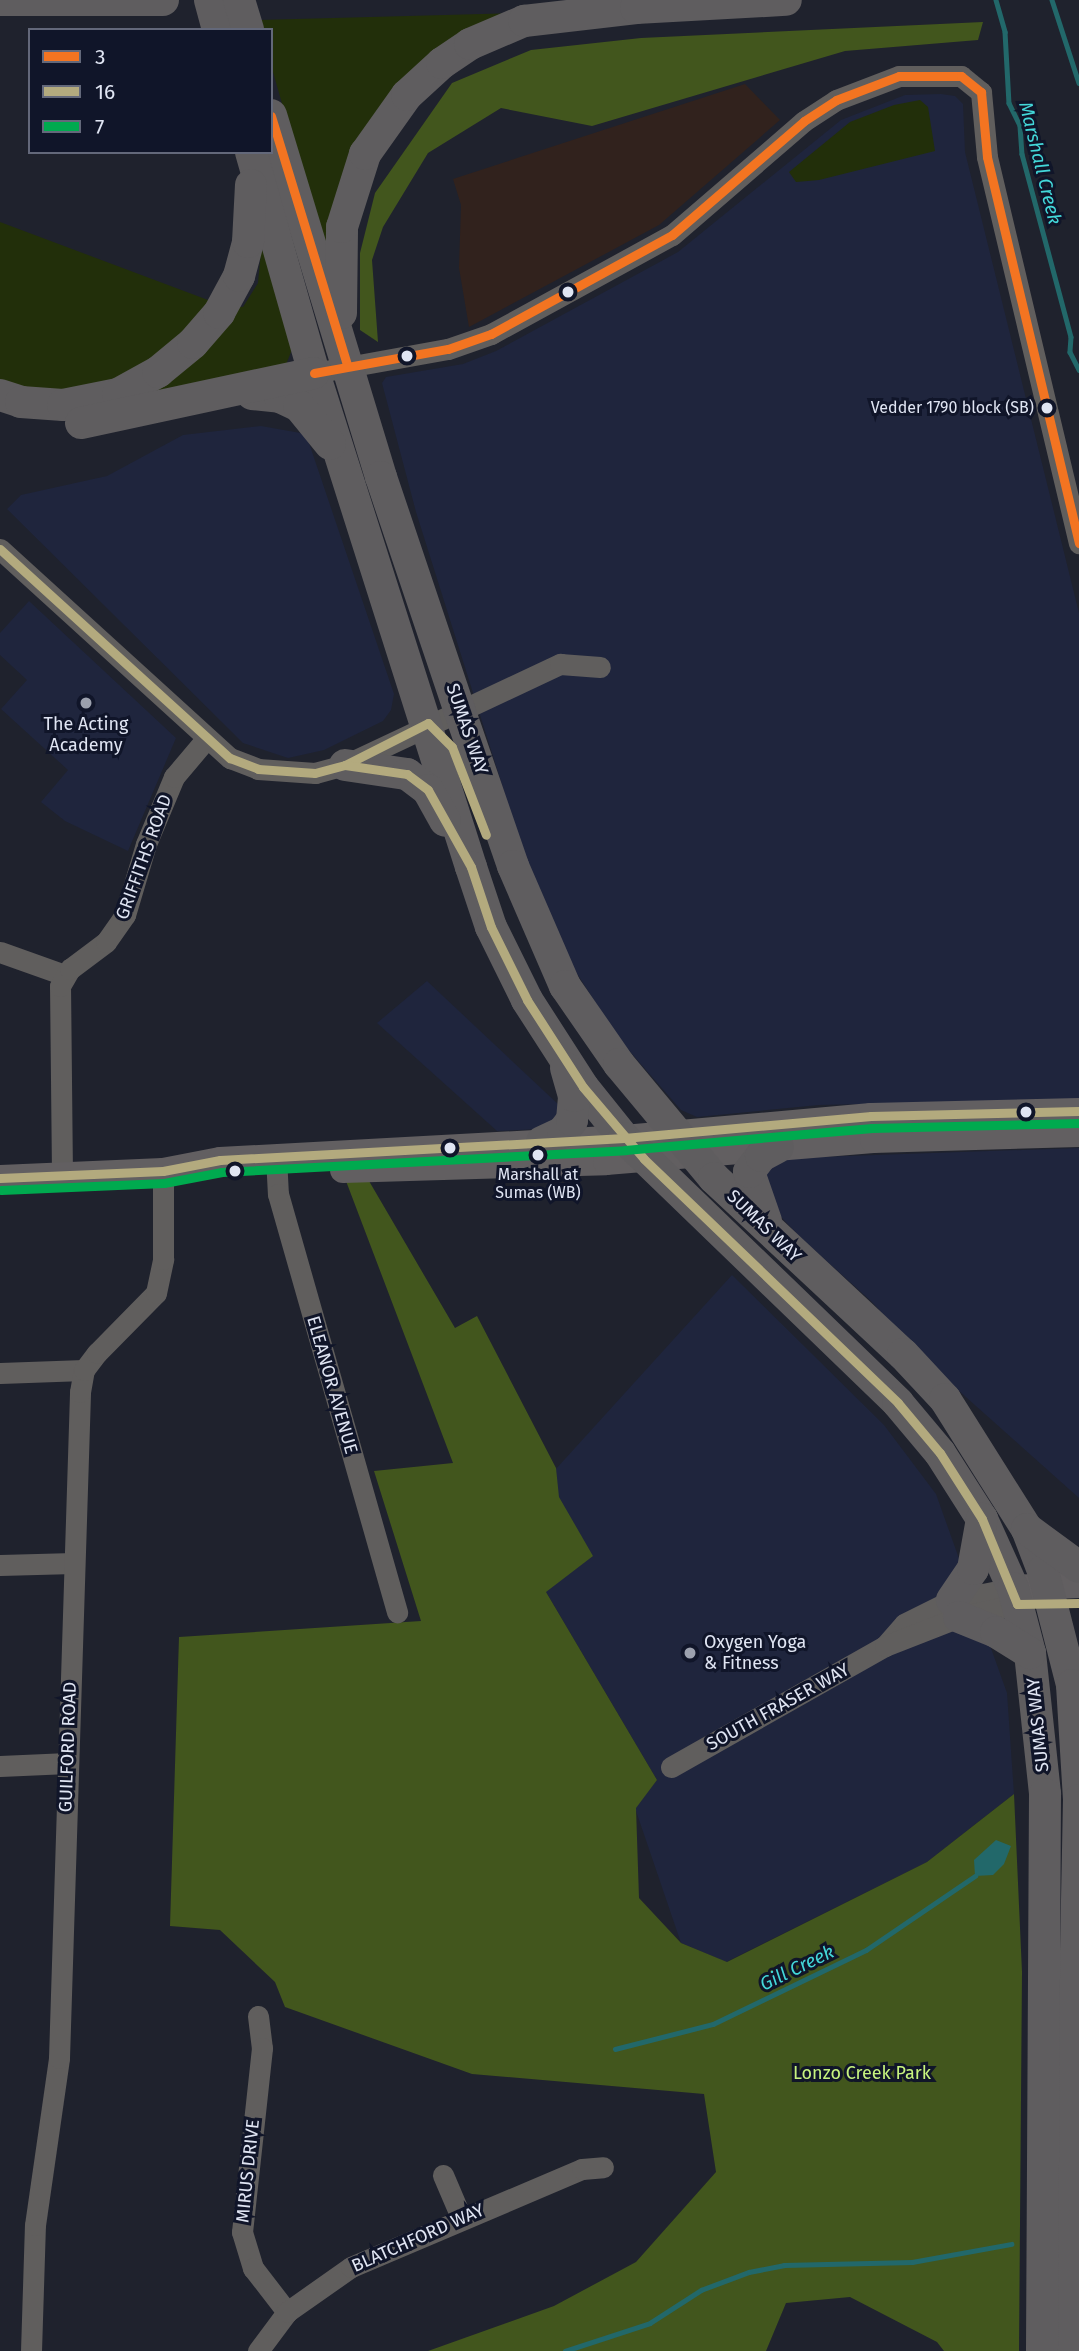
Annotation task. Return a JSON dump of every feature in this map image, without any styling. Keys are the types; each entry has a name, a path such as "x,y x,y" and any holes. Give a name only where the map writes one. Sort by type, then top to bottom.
{"highway":[{"path":"0,0 162,0"},
{"path":"210,0 217,28"},
{"path":"239,0 247,28"},
{"path":"345,357 342,227 350,193 365,154 383,124 442,63 470,44 524,21 636,8 786,0"},
{"name":"SUMAS WAY","path":"273,122 345,357 513,866 565,986 619,1064 685,1144 770,1232 903,1354 945,1399 1027,1529 1040,1598 1030,1653 1045,1794 1042,2351"},
{"path":"0,395 21,402 63,405 118,394 159,372 194,343 219,313 239,276 252,199 249,154"},
{"name":"SUMAS WAY","path":"250,154 314,373 348,472 491,927 563,1056 634,1149 898,1403 940,1453 982,1519 1040,1598 1075,1677 1079,1800 1078,1985 1068,2351"},
{"path":"0,413 42,423 85,423 240,392 314,373"},
{"path":"240,392 280,397 299,405 348,472"},
{"path":"428,723 452,747 479,827 513,866"},
{"path":"345,765 390,769 419,781 471,867"},
{"path":"542,1142 563,1132 572,1120 574,1096 563,1056"},
{"path":"770,1232 749,1172 761,1156 778,1147"},
{"path":"982,1519 973,1569 956,1608 1030,1653"},
{"path":"1027,1529 1079,1567"},
{"path":"1040,1598 1055,1706 1078,1985"},
{"path":"1072,2153 1079,2282"}],"main road":[{"path":"0,1178 634,1149 871,1116 1079,1111"},
{"path":"685,1144 778,1147 1079,1134"},
{"path":"277,1165 542,1142 634,1149"},
{"name":"SOUTH FRASER WAY","path":"1040,1598 1079,1585"}],"street":[{"path":"314,373 345,357 448,349 513,322 672,234 804,121 852,92 884,80 950,74 970,80 981,92 987,157 1079,543"},
{"path":"0,548 230,758 258,769 315,773 345,765 428,723 559,664 600,667"},
{"name":"GRIFFITHS ROAD","path":"65,975 106,942 121,923 146,844 174,777 207,738"},
{"path":"0,953 65,975 58,998 62,1175"},
{"name":"ELEANOR AVENUE","path":"277,1165 278,1194 397,1612"},
{"path":"0,1373 84,1370 156,1293 163,1259 170,1171"},
{"name":"GUILFORD ROAD","path":"31,2351 36,2214 58,2058 74,1563 84,1370"},
{"path":"0,1565 74,1563"},
{"name":"SOUTH FRASER WAY","path":"671,1768 956,1608 1040,1598"},
{"path":"0,1766 68,1763"},
{"name":"MIRUS DRIVE","path":"258,2016 262,2048 242,2232 253,2268 287,2312"},
{"name":"BLATCHFORD WAY","path":"258,2351 287,2312 351,2267 461,2217 582,2169 603,2167"},
{"path":"443,2175 461,2217"}],"shaded area":[{"path":"517,13 438,48 325,254 273,72 273,28 261,28 259,20"},
{"path":"745,84 780,120 659,225 469,327 459,268 461,205 453,179"},
{"path":"905,95 955,96 963,104 965,152 1079,613 1079,1099 819,1105 697,1117 681,1110 618,1038 569,961 521,845 416,512 382,383 386,377 463,364 496,351 678,252 841,120"},
{"path":"920,100 928,107 935,151 819,180 796,182 789,172 850,122 894,105"},
{"path":"0,222 216,303 243,307 258,283 262,241 293,347 285,367 143,401 45,393 0,382"},
{"path":"261,426 306,434 394,694 391,710 383,721 324,750 288,758 243,743 7,509 21,495 107,476 183,435"},
{"path":"29,601 176,738 128,851 65,821 41,802 68,770 1,709 27,680 0,655 0,633"},
{"path":"427,981 560,1106 554,1122 541,1129 497,1131 377,1023"},
{"path":"1079,1148 1079,1498 930,1365 871,1301 801,1238 766,1201 763,1173 771,1164 790,1158"},
{"path":"732,1275 884,1425 936,1494 1007,1693 1014,1794 927,1862 726,1962 681,1943 635,1808 657,1780 506,1524"},
{"path":"996,1840 1011,1846 1004,1864 993,1875 975,1876 974,1860"}],"green space":[{"path":"983,22 978,40 845,51 592,126 501,108 428,153 383,227 372,260 378,342 360,330 360,253 375,193 452,83 531,50 641,38"},
{"name":"Lonzo Creek Park","path":"346,1181 369,1181 455,1328 477,1316 556,1468 559,1497 593,1556 546,1592 657,1780 636,1808 639,1898 681,1943 727,1962 927,1862 1014,1794 1022,1972 1019,2351 944,2351 937,2342 850,2297 786,2303 766,2351 428,2351 554,2306 636,2262 716,2172 704,2094 472,2074 285,2007 275,1982 220,1930 170,1926 179,1637 421,1621 374,1471 453,1463"}],"waterway":[{"name":"Marshall Creek","path":"996,0 1005,32 1009,103 1020,126 1022,154 1071,337 1070,352 1079,370"},
{"path":"1052,0 1079,83"},
{"name":"Gill Creek","path":"615,2049 713,2024 866,1950 975,1876"},
{"path":"565,2351 650,2323 701,2290 749,2272 784,2265 912,2262 1011,2244"}],"transit line":[{"name":"3","path":"314,373 448,349 491,334 672,235 804,121 836,100 899,76 961,76 981,92 987,157 1079,543"},
{"name":"3","path":"273,123 347,365"},
{"name":"16","path":"0,549 230,758 258,769 315,773 345,765 428,723 452,747 486,835"},
{"name":"16","path":"345,765 407,774 428,790 471,867 491,927 527,1000 583,1087 644,1159 898,1403 940,1453 982,1519 1017,1604 1079,1603"},
{"name":"16","path":"0,1178 163,1171 220,1160 624,1138 871,1116 1079,1111"},
{"name":"7","path":"1,1190 164,1183 222,1172 625,1150 872,1128 1079,1123"}],"place":[{"name":"Vedder 1790 block (SB)","path":"1047,408"},
{"name":"The Acting Academy","path":"86,703"},
{"name":"Marshall at Sumas (WB)","path":"538,1155"},
{"name":"Oxygen Yoga & Fitness","path":"690,1653"}]}
